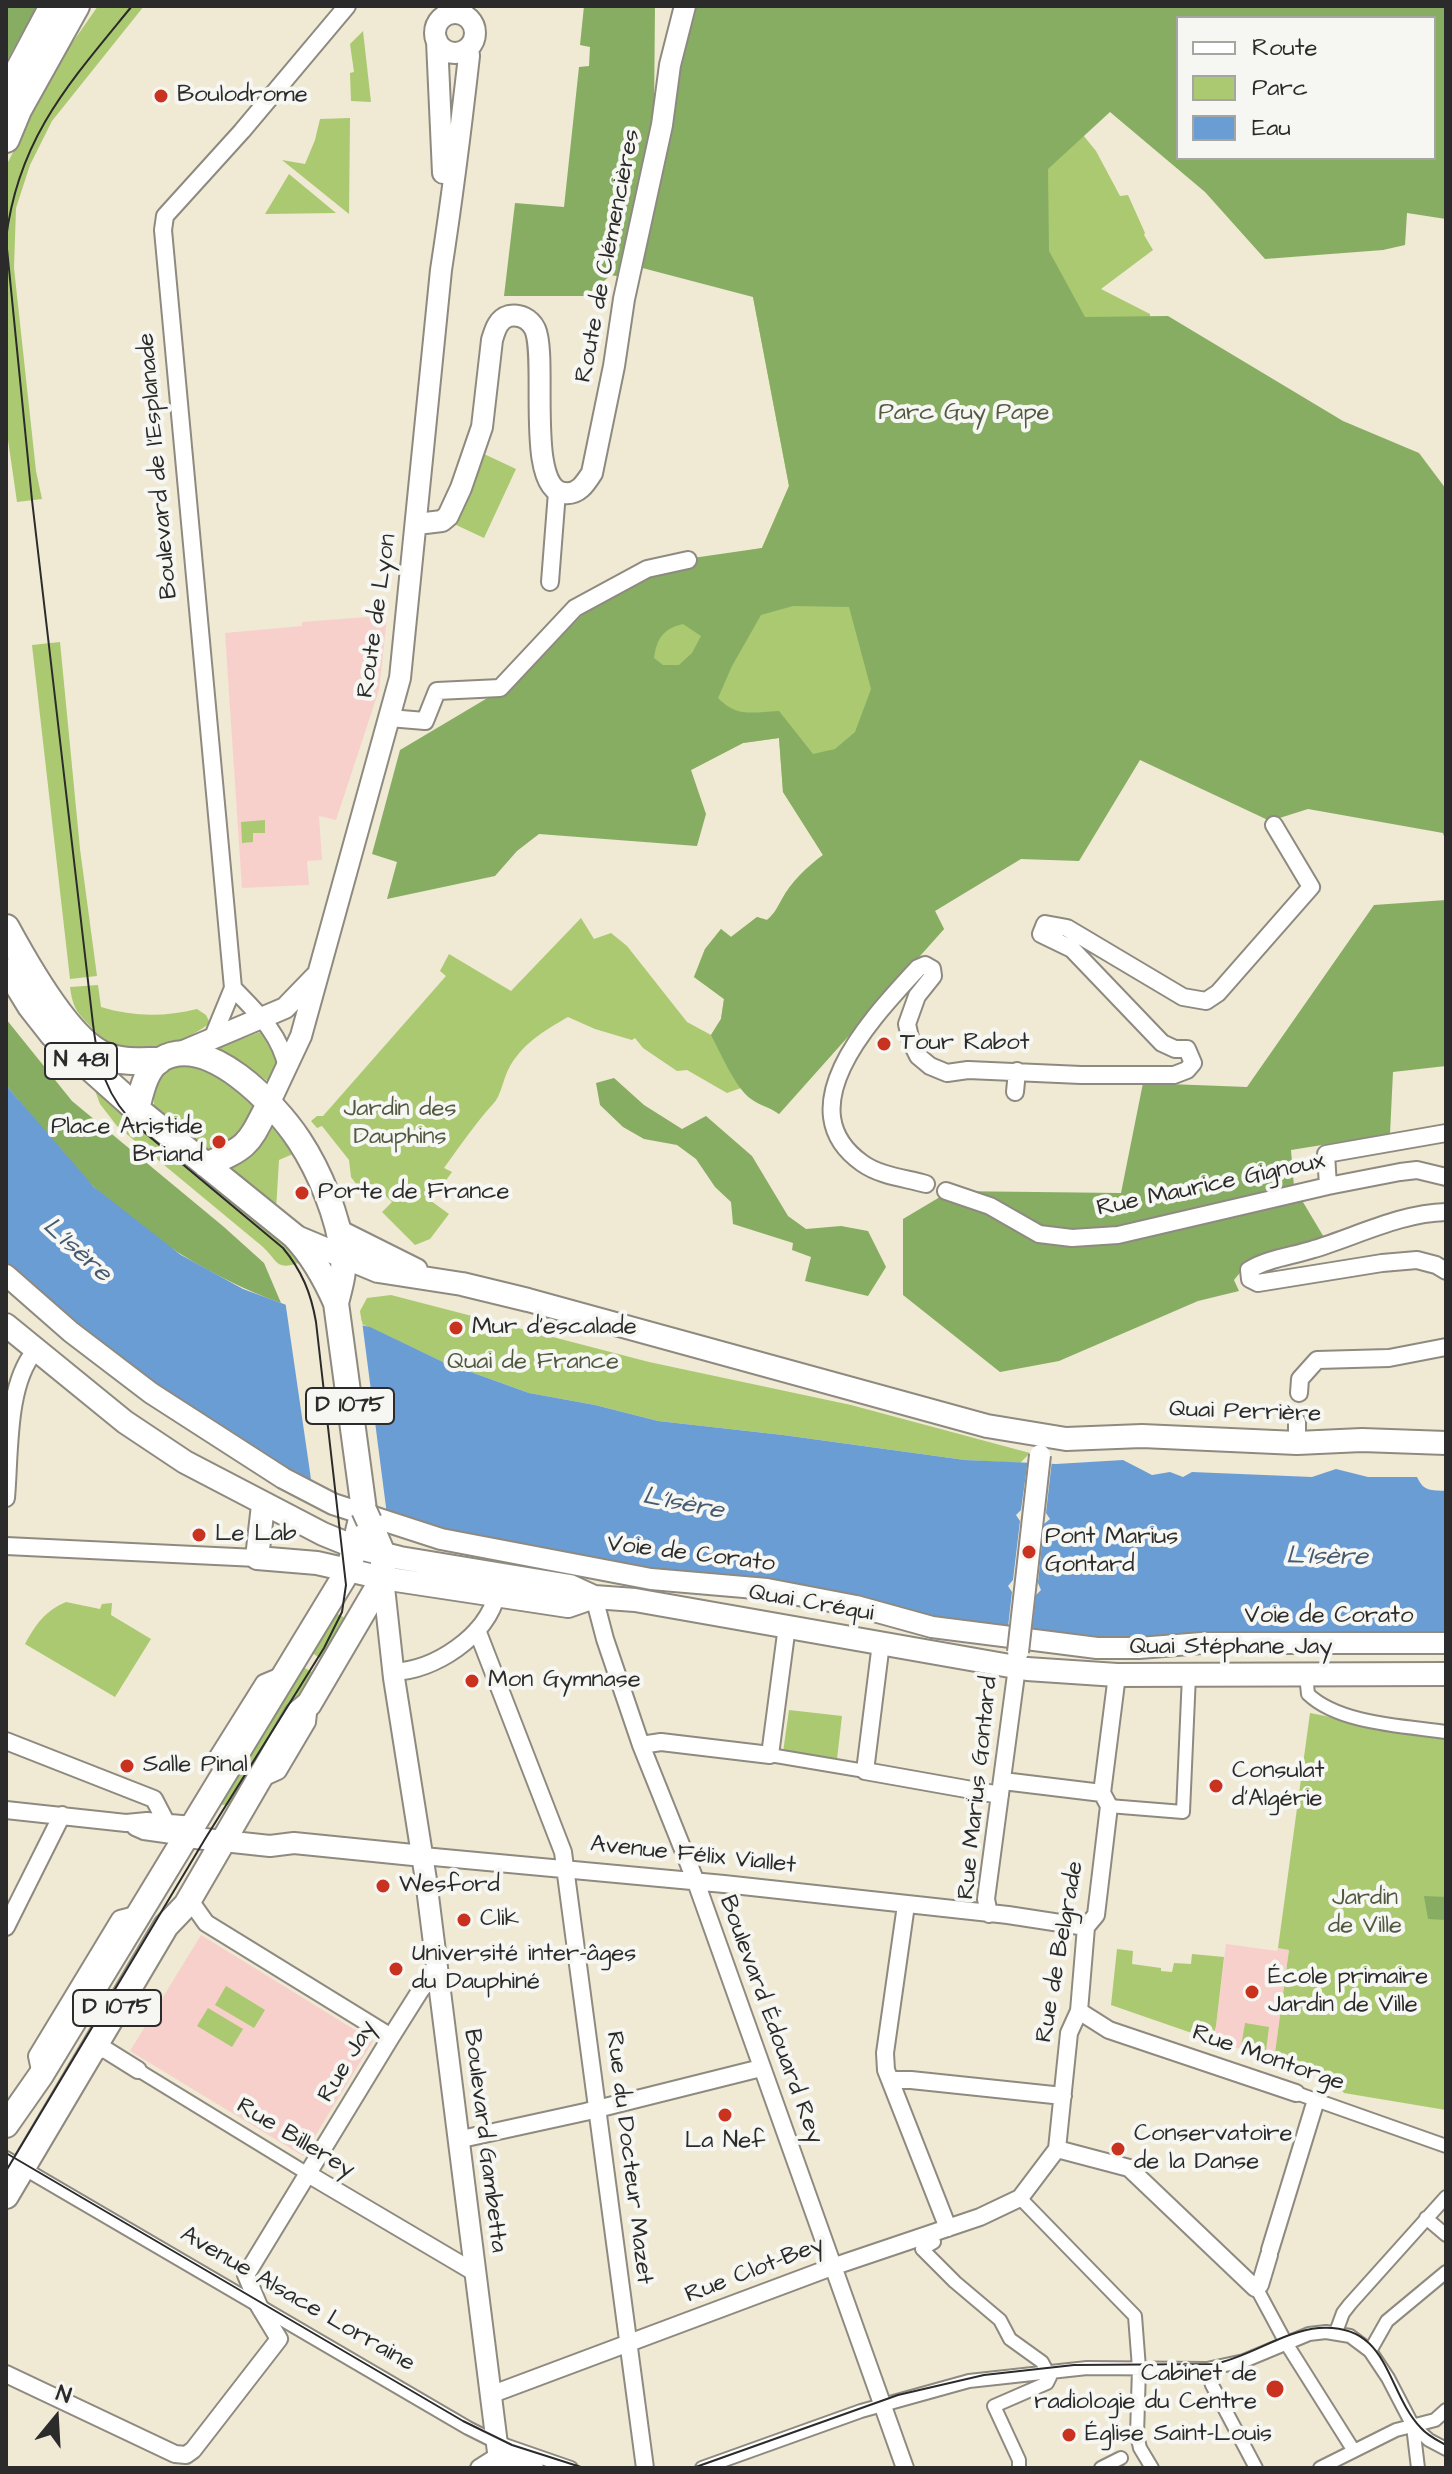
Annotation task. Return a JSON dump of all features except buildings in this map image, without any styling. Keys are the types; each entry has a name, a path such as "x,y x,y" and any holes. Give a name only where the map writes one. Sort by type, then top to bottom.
{"highway":[{"path":"6,94 53,6"},
{"path":"6,139 18,110 76,6"},
{"name":"N 481","path":"6,928 32,977 90,1047 122,1061 170,1057"},
{"name":"N 481","path":"6,965 31,1006 53,1034 137,1109"}],"main road":[{"path":"137,1109 147,1078 170,1057 212,1061 243,1079 270,1102 248,1142 234,1153 206,1165"},
{"name":"D 1075","path":"6,2196 14,2162 93,2049 166,1926 189,1899 297,1714 309,1704 383,1566 365,1517 334,1292 343,1256 338,1231 321,1181 299,1140 270,1102"},
{"name":"D 1075","path":"137,1109 294,1236 334,1292"},
{"path":"338,1231 431,1278"},
{"path":"294,1236 378,1271 431,1278 528,1300 987,1426 1042,1446"},
{"path":"6,1325 125,1422 185,1462 352,1558"},
{"name":"Quai Perrière","path":"1042,1446 1082,1439 1297,1432 1362,1440 1446,1443"},
{"path":"263,1505 250,1558 352,1558"},
{"name":"D 1075","path":"6,2125 41,2075 285,1674 352,1558 365,1517"},
{"name":"Quai Créqui","path":"352,1558 506,1589 570,1586 594,1597 635,1600 881,1643 1018,1659"},
{"name":"Quai Stéphane Jay","path":"1018,1659 1117,1675 1446,1674"}],"street":[{"name":"Boulevard de l'Esplanade","path":"233,988 163,230 165,216 242,131 347,6"},
{"name":"Route de Clémencières","path":"417,524 442,521 452,508 482,427 496,327 504,318 513,315 531,323 538,338 544,464 549,484 557,492 576,492 592,473 624,299 662,125 670,65 685,6"},
{"path":"464,10 475,30 473,43 468,48 451,52 436,23 450,13 464,10"},
{"path":"436,23 444,170 438,233 443,256"},
{"path":"443,256 449,233 468,48"},
{"name":"Route de Lyon","path":"318,974 400,678 443,256"},
{"name":"Route de Clémencières","path":"550,582 557,492"},
{"path":"389,718 425,721 437,691 500,688 575,608 647,569 688,560"},
{"path":"926,1184 879,1172 862,1163 847,1150 832,1114 834,1089 851,1049 868,1024 918,968 925,965 932,969 933,976 917,996 907,1024 911,1042 918,1056 930,1066 947,1073 968,1070 1174,1075 1187,1070 1193,1063 1187,1049 1175,1049 1162,1043 1072,949 1041,934 1045,924 1067,928 1183,997 1206,1001 1218,993 1311,887 1274,825"},
{"path":"170,1057 285,1008 318,974"},
{"path":"270,1102 301,1036 318,974"},
{"path":"212,1039 233,988 271,1027 284,1051 287,1068"},
{"path":"1015,1092 1017,1071"},
{"path":"1328,1186 1326,1154 1446,1133"},
{"name":"Rue Maurice Gignoux","path":"946,1191 990,1206 1039,1234 1072,1238 1118,1235 1328,1186 1417,1170 1446,1177"},
{"path":"1446,1212 1412,1216 1315,1249 1259,1264 1249,1270 1250,1279 1258,1283 1417,1260 1446,1271"},
{"name":"Voie de Corato","path":"6,1275 71,1332 151,1393 283,1478 333,1504 441,1539 651,1579 767,1589 846,1604 948,1630 1089,1647 1139,1648 1202,1643 1446,1643"},
{"path":"1299,1393 1300,1379 1317,1360 1389,1358 1446,1347"},
{"path":"6,1498 16,1389 25,1363 35,1351"},
{"path":"1018,1659 1042,1446"},
{"path":"6,1546 250,1558"},
{"name":"Boulevard Gambetta","path":"383,1566 393,1675 423,1856 498,2455"},
{"path":"393,1675 422,1666 464,1643 506,1589"},
{"name":"Boulevard Édouard Rey","path":"594,1597 641,1745 696,1882 905,2468"},
{"path":"775,1756 787,1626"},
{"name":"Rue du Docteur Mazet","path":"477,1630 563,1852 645,2468"},
{"path":"865,1771 881,1643"},
{"name":"Rue Marius Gontard","path":"989,1914 986,1899 1018,1659"},
{"name":"Rue de Belgrade","path":"1057,2149 1069,2033 1079,2011 1086,1927 1096,1915 1117,1675"},
{"path":"641,1745 661,1742 775,1756 865,1771 1105,1799 1183,1812 1189,1675"},
{"path":"1306,1675 1308,1694 1334,1711 1446,1732"},
{"path":"6,1741 154,1799 166,1822"},
{"name":"Avenue Félix Viallet","path":"6,1810 126,1823 166,1822 189,1831"},
{"path":"6,1927 62,1815"},
{"name":"Avenue Félix Viallet","path":"126,1823 144,1831 224,1835 270,1846 294,1843 696,1882 1086,1927"},
{"path":"189,1899 206,1923 391,2037"},
{"path":"906,1905 885,2053 886,2070 948,2228 1020,2198 1057,2149 1129,2168 1257,2289 1286,2343 1354,2451"},
{"name":"Rue Jay","path":"259,2306 246,2275 391,2037 436,1970"},
{"name":"Rue Montorge","path":"1079,2011 1109,2030 1446,2146"},
{"name":"Rue Billerey","path":"93,2049 106,2050 474,2272"},
{"path":"457,2140 761,2068"},
{"path":"890,2080 1063,2096"},
{"path":"1257,2289 1316,2100"},
{"name":"Avenue Alsace Lorraine","path":"14,2162 462,2425 498,2455 535,2468"},
{"path":"1336,2332 1350,2304 1446,2197"},
{"path":"1020,2198 1135,2316 1139,2368 1137,2435 1140,2448 1152,2468"},
{"path":"1426,2218 1446,2235"},
{"name":"Rue Clot-Bey","path":"490,2395 832,2267 948,2228"},
{"path":"930,2233 934,2242 922,2249 1000,2320 1014,2343 1042,2362 1050,2377 1047,2383 994,2406 1019,2460 1019,2468"},
{"path":"1366,2346 1387,2321 1446,2272"},
{"path":"6,2374 175,2454 186,2455 279,2339 259,2306"},
{"path":"702,2468 884,2408 989,2378 1046,2371 1207,2369 1244,2361 1309,2334 1336,2332 1366,2346 1388,2378 1413,2426 1418,2468"},
{"path":"1207,2369 1212,2385 1256,2468"},
{"path":"1320,2468 1396,2430 1435,2420 1446,2410"},
{"path":"1413,2426 1446,2449"},
{"path":"479,2468 498,2455"},
{"name":"Avenue Alsace Lorraine","path":"498,2455 571,2468"},
{"path":"1101,2468 1121,2458"}],"shaded area":[{"path":"387,617 379,690 336,820 319,816 322,860 307,861 309,885 242,888 225,633"},
{"path":"201,1935 373,2041 303,2156 130,2051"},
{"name":"École primaire Jardin de Ville","path":"1226,1944 1289,1950 1274,2060 1212,2040"}],"green space":[{"path":"6,6 37,6 6,62"},
{"path":"98,6 144,6 52,121 30,165 16,208 14,268 36,471 42,499 17,502 6,426 6,166 58,63"},
{"path":"584,6 655,6 654,113 621,277 611,275 586,296 504,296 515,203 564,207 579,67 589,66 590,47 580,45"},
{"path":"686,6 1446,6 1446,219 1407,213 1405,245 1383,250 1265,259 1205,192 1110,112 1048,169 1049,251 1085,317 1168,316 1343,421 1419,453 1446,489 1446,843 1443,833 1308,809 1270,821 1140,760 1079,861 1021,859 935,911 944,929 779,1114 751,1099 734,1079 711,1035 721,1019 724,999 694,977 705,949 721,929 731,937 757,917 767,920 795,881 823,855 783,792 779,738 743,743 691,770 706,814 697,846 539,834 517,851 495,876 387,899 397,862 372,854 400,750 511,684 623,575 658,563 762,548 789,486 753,297 631,265","holes":["793,606 849,607 871,689 855,732 835,749 813,754 779,711 739,711 718,698 761,615","683,624 701,636 692,653 679,665 663,665 654,658 657,645 662,635"]},
{"path":"363,31 371,102 351,101 350,73 354,72 350,44"},
{"path":"350,118 349,214 282,160 305,164 320,119"},
{"name":"Parc Guy Pape","path":"1083,135 1096,151 1120,196 1128,195 1153,250 1101,289 1150,314 1150,327 935,911 944,929 779,1114 741,1088 727,1093 687,1070 677,1071 643,1048 635,1038 632,1040 595,1029 568,1017 559,1022 534,1039 513,1061 496,1101 444,1168 452,1172 431,1201 449,1214 430,1239 415,1245 382,1212 392,1202 374,1185 364,1195 351,1177 349,1160 322,1126 317,1128 311,1121 323,1116 446,976 440,971 449,954 511,991 581,918 594,939 611,933 627,946 687,1022 711,1035 721,1019 724,999 694,977 705,949 721,929 731,937 757,917 767,920 795,881 823,855 783,792 779,738 743,743 691,770 565,752 712,557 762,548 789,486 753,297"},
{"path":"289,174 336,213 265,214"},
{"path":"484,454 516,469 484,538 452,523"},
{"path":"60,642 80,849 97,976 70,979 32,645"},
{"path":"265,820 265,833 253,833 253,842 242,843 241,822"},
{"path":"1446,900 1446,1066 1393,1072 1390,1134 1291,1150 1294,1187 1325,1239 1252,1258 1234,1280 1239,1291 1198,1301 1059,1361 1000,1372 903,1295 903,1219 950,1191 1121,1193 1143,1083 1247,1087 1374,905"},
{"path":"98,985 101,1007 149,1015 197,1009 206,1015 210,1023 166,1046 141,1051 117,1048 88,1024 73,1001 70,987"},
{"path":"6,1019 72,1101 264,1263 281,1303 230,1282 182,1255 136,1223 82,1175 6,1085"},
{"path":"263,1031 277,1056 271,1083 220,1051 220,1047"},
{"path":"182,1064 223,1080 249,1100 255,1108 246,1132 215,1151 201,1149 158,1115 153,1088 157,1078 167,1069"},
{"path":"614,1078 644,1105 682,1129 706,1116 752,1156 788,1216 806,1229 841,1226 868,1231 886,1267 868,1296 805,1281 811,1257 792,1250 793,1243 733,1224 731,1202 715,1187 696,1159 677,1145 644,1139 623,1127 600,1105 596,1083"},
{"path":"91,1080 299,1255 298,1263 285,1266 278,1263 263,1247 117,1126 100,1104"},
{"path":"268,1120 285,1138 293,1154 279,1160 276,1210 224,1168"},
{"name":"Quai de France","path":"391,1295 649,1362 851,1405 1030,1453 1020,1463 965,1460 658,1421 529,1393 443,1362 362,1324 360,1311 367,1298"},
{"path":"66,1602 100,1609 102,1604 112,1603 111,1615 151,1639 115,1697 25,1644 42,1619"},
{"path":"330,1610 349,1620 323,1660 306,1649"},
{"path":"299,1665 314,1673 233,1806 215,1804"},
{"path":"789,1710 842,1716 837,1759 783,1752"},
{"name":"Jardin de Ville","path":"1310,1713 1446,1740 1446,2110 1344,2093 1331,2077 1301,2065 1299,2069 1274,2060 1289,1950 1278,1948"},
{"path":"1424,1896 1446,1897 1446,1920 1428,1919"},
{"path":"1117,1949 1133,1951 1132,1964 1172,1972 1174,1963 1191,1964 1192,1954 1224,1957 1212,2040 1111,2005"},
{"path":"226,1986 265,2010 254,2028 215,2005"},
{"path":"208,2008 243,2029 232,2047 197,2026"},
{"path":"1245,2023 1269,2027 1266,2051 1241,2047"}],"water":[{"name":"L'Isère","path":"6,1085 94,1187 181,1255 243,1289 311,1314 370,1327 443,1362 529,1393 658,1421 965,1460 1056,1464 1123,1460 1152,1475 1170,1472 1183,1477 1192,1472 1312,1477 1336,1469 1368,1477 1417,1477 1425,1488 1446,1491 1446,1637 1115,1646 669,1577 499,1546 323,1494 159,1391 6,1267"}],"pier":[{"path":"285,1300 312,1310 362,1321 387,1515 313,1493"},
{"name":"Pont Marius Gontard","path":"1028,1459 1052,1460 1046,1513 1050,1519 1044,1524 1038,1583 1041,1590 1036,1595 1031,1639 1007,1636 1012,1592 1008,1586 1013,1580 1020,1521 1016,1515 1021,1510"}],"tunnel":[{"path":"1297,1422 1299,1393"}],"tram line":[{"path":"6,2171 205,1839 324,1648 342,1612 346,1585 316,1322 305,1283 283,1248 127,1116 105,1080 93,1024 32,500 6,239 12,203 22,171 50,113 132,6"},
{"path":"6,2153 463,2421 512,2445 584,2468"},
{"path":"693,2468 898,2395 984,2375 1074,2365 1214,2364 1292,2334 1319,2328 1342,2329 1360,2336 1373,2347 1409,2413 1424,2431 1446,2445"}],"place":[{"name":"Boulodrome","path":"161,96"},
{"name":"Tour Rabot","path":"884,1044"},
{"name":"Place Aristide Briand","path":"219,1142"},
{"name":"Porte de France","path":"302,1193"},
{"name":"Mur d'escalade","path":"456,1328"},
{"name":"Le Lab","path":"199,1535"},
{"name":"Pont Marius Gontard","path":"1029,1552"},
{"name":"Mon Gymnase","path":"472,1681"},
{"name":"Salle Pinal","path":"127,1766"},
{"name":"Consulat d'Algérie","path":"1216,1786"},
{"name":"Wesford","path":"383,1886"},
{"name":"Clik","path":"464,1920"},
{"name":"Université inter-âges du Dauphiné","path":"396,1969"},
{"name":"École primaire Jardin de Ville","path":"1252,1992"},
{"name":"La Nef","path":"725,2115"},
{"name":"Conservatoire de la Danse","path":"1118,2149"},
{"name":"Cabinet de radiologie du Centre","path":"1275,2389"},
{"name":"Église Saint-Louis","path":"1069,2435"}],"park label":[{"name":"Jardin des Dauphins","path":"400,1124"}]}
